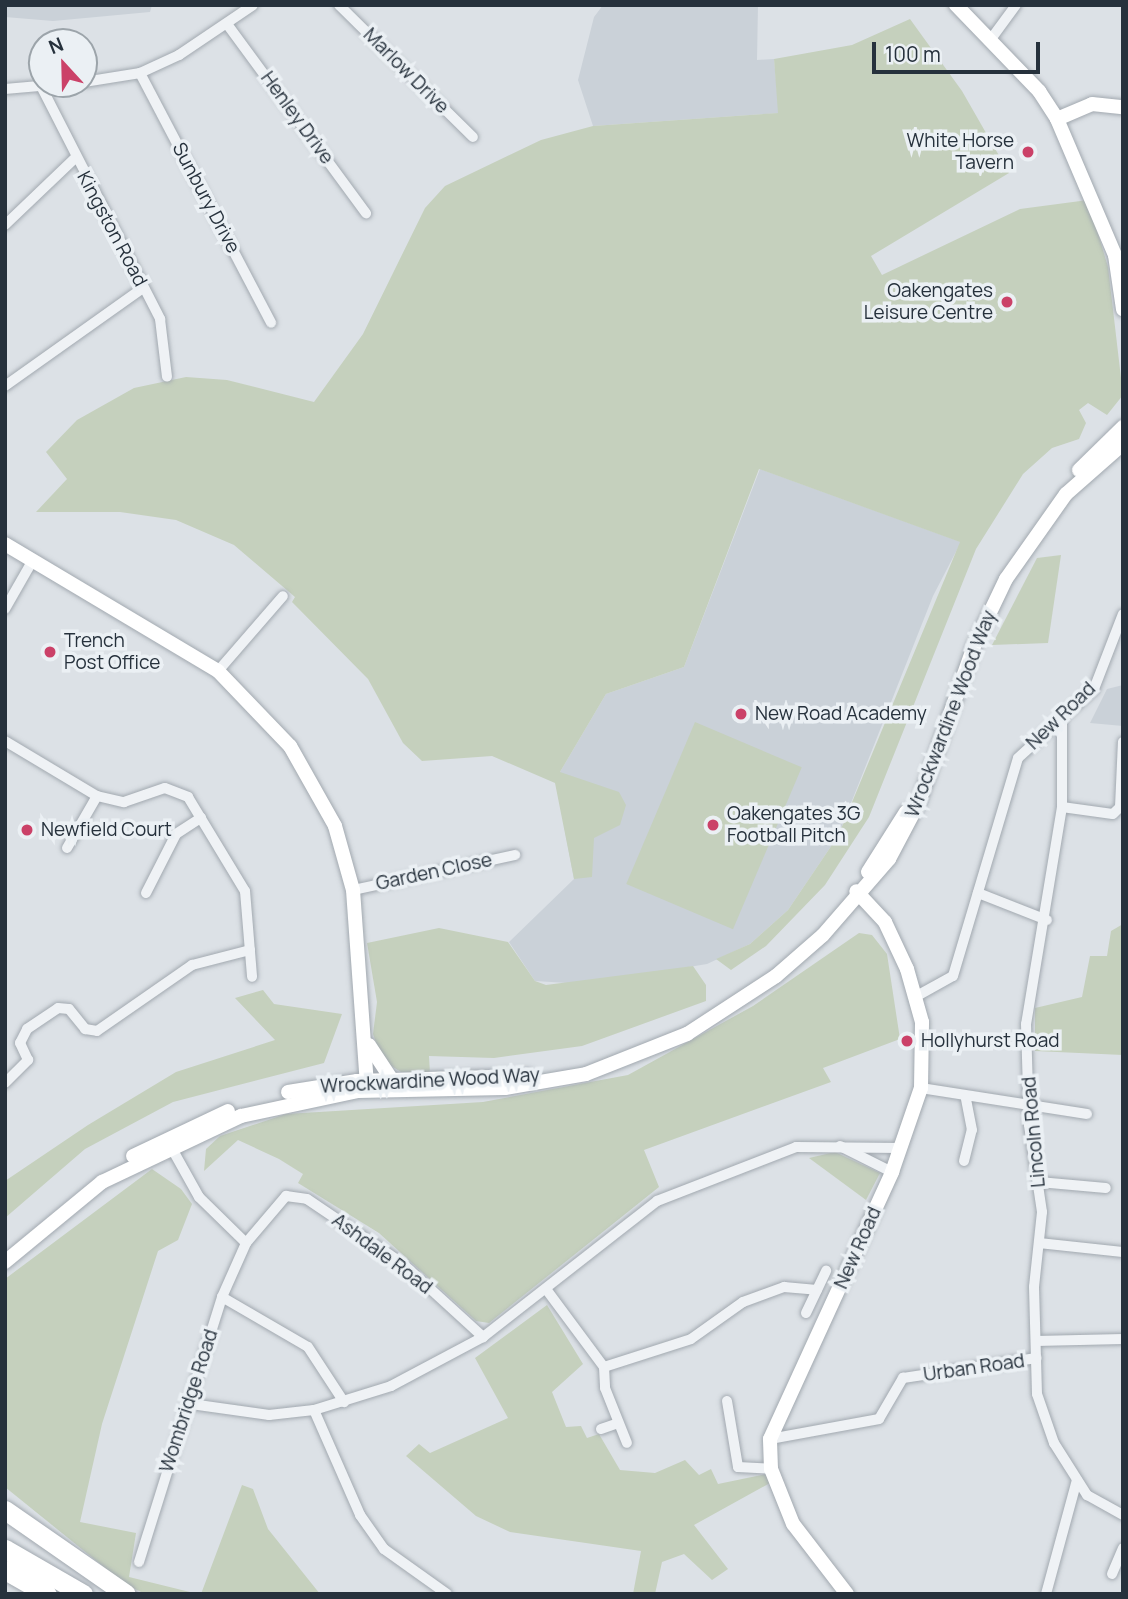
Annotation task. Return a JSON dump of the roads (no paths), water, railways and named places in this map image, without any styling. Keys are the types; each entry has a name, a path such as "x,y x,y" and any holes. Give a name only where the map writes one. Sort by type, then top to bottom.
{"highway":[{"path":"5,1510 126,1594"},
{"path":"5,1549 83,1594"},
{"path":"5,1570 47,1594"}],"main road":[{"path":"956,5 991,39 1057,118 1115,255 1123,309"},
{"path":"1057,118 1092,104 1123,107"},
{"name":"Wrockwardine Wood Way","path":"102,1182 171,1147 270,1106 392,1080 542,1075 634,1048 753,982 858,893 913,797 999,578 1052,500 1123,426"},
{"name":"Wrockwardine Wood Way","path":"5,1262 125,1160 201,1121 284,1093 362,1086 505,1088 622,1063 736,1005 858,893 905,835 1006,579 1059,502 1123,444"},
{"path":"5,544 218,671 290,746 320,793 353,890 365,1038 362,1086"},
{"name":"New Road","path":"847,1594 802,1538 771,1469 770,1439 892,1172 921,1088 915,997 891,931 858,893"},
{"path":"358,953 362,1086"},
{"path":"365,1038 392,1080"}],"street":[{"name":"Marlow Drive","path":"339,5 472,137"},
{"path":"991,39 1016,5"},
{"path":"98,80 140,73 228,24 247,7"},
{"name":"Henley Drive","path":"228,24 366,213"},
{"name":"Sunbury Drive","path":"140,73 271,323"},
{"path":"5,89 28,87"},
{"name":"Kingston Road","path":"46,98 74,159 160,319 167,377"},
{"path":"5,225 74,159"},
{"path":"5,386 143,288"},
{"path":"5,608 33,560"},
{"path":"218,671 283,596"},
{"name":"New Road","path":"915,997 953,976 1018,758 1094,689 1123,614"},
{"name":"Lincoln Road","path":"1062,718 1062,807 1047,920 1028,1001 1029,1105 1039,1182 1037,1358 1042,1416 1077,1480 1098,1505 1123,1515"},
{"path":"5,741 97,796 124,802 165,788 188,797 245,891 253,977"},
{"path":"1062,807 1113,814 1120,807 1123,742"},
{"path":"67,848 97,796"},
{"path":"146,893 171,841 201,818"},
{"name":"Garden Close","path":"353,890 515,855"},
{"path":"978,893 1047,920"},
{"path":"5,1083 28,1060 20,1043 27,1030 58,1008 69,1009 85,1029 97,1031 192,965 250,950"},
{"path":"921,1088 966,1099 1087,1114"},
{"path":"964,1161 972,1130 966,1099"},
{"path":"835,1143 892,1172"},
{"path":"191,1404 245,1414 314,1410 344,1402 437,1364 483,1337 657,1201 796,1147 835,1143 901,1148"},
{"path":"171,1147 198,1197 246,1243"},
{"path":"1039,1182 1106,1188"},
{"name":"Ashdale Road","path":"274,1206 286,1196 307,1199 402,1263 483,1337"},
{"name":"Wombridge Road","path":"139,1562 191,1404 222,1297 246,1243 274,1206"},
{"path":"1039,1243 1123,1252"},
{"path":"806,1313 826,1271"},
{"path":"604,1367 691,1339 743,1301 784,1287 817,1290"},
{"path":"547,1289 604,1367 618,1423 627,1443"},
{"path":"222,1297 308,1347 344,1402"},
{"path":"1037,1341 1123,1339"},
{"name":"Urban Road","path":"770,1439 879,1419 903,1378 1037,1358"},
{"path":"727,1401 738,1467 771,1469"},
{"path":"314,1410 360,1515 384,1549 447,1594"},
{"path":"601,1429 618,1423"},
{"path":"1046,1594 1077,1480"},
{"path":"1112,1574 1123,1548"}],"place":[{"name":"White Horse Tavern","path":"1028,152"},
{"name":"Oakengates Leisure Centre","path":"1007,302"},
{"name":"Trench Post Office","path":"50,652"},
{"name":"New Road Academy","path":"741,714"},
{"name":"Oakengates 3G Football Pitch","path":"713,825"},
{"name":"Newfield Court","path":"27,830"},
{"name":"Hollyhurst Road","path":"907,1041"}]}
